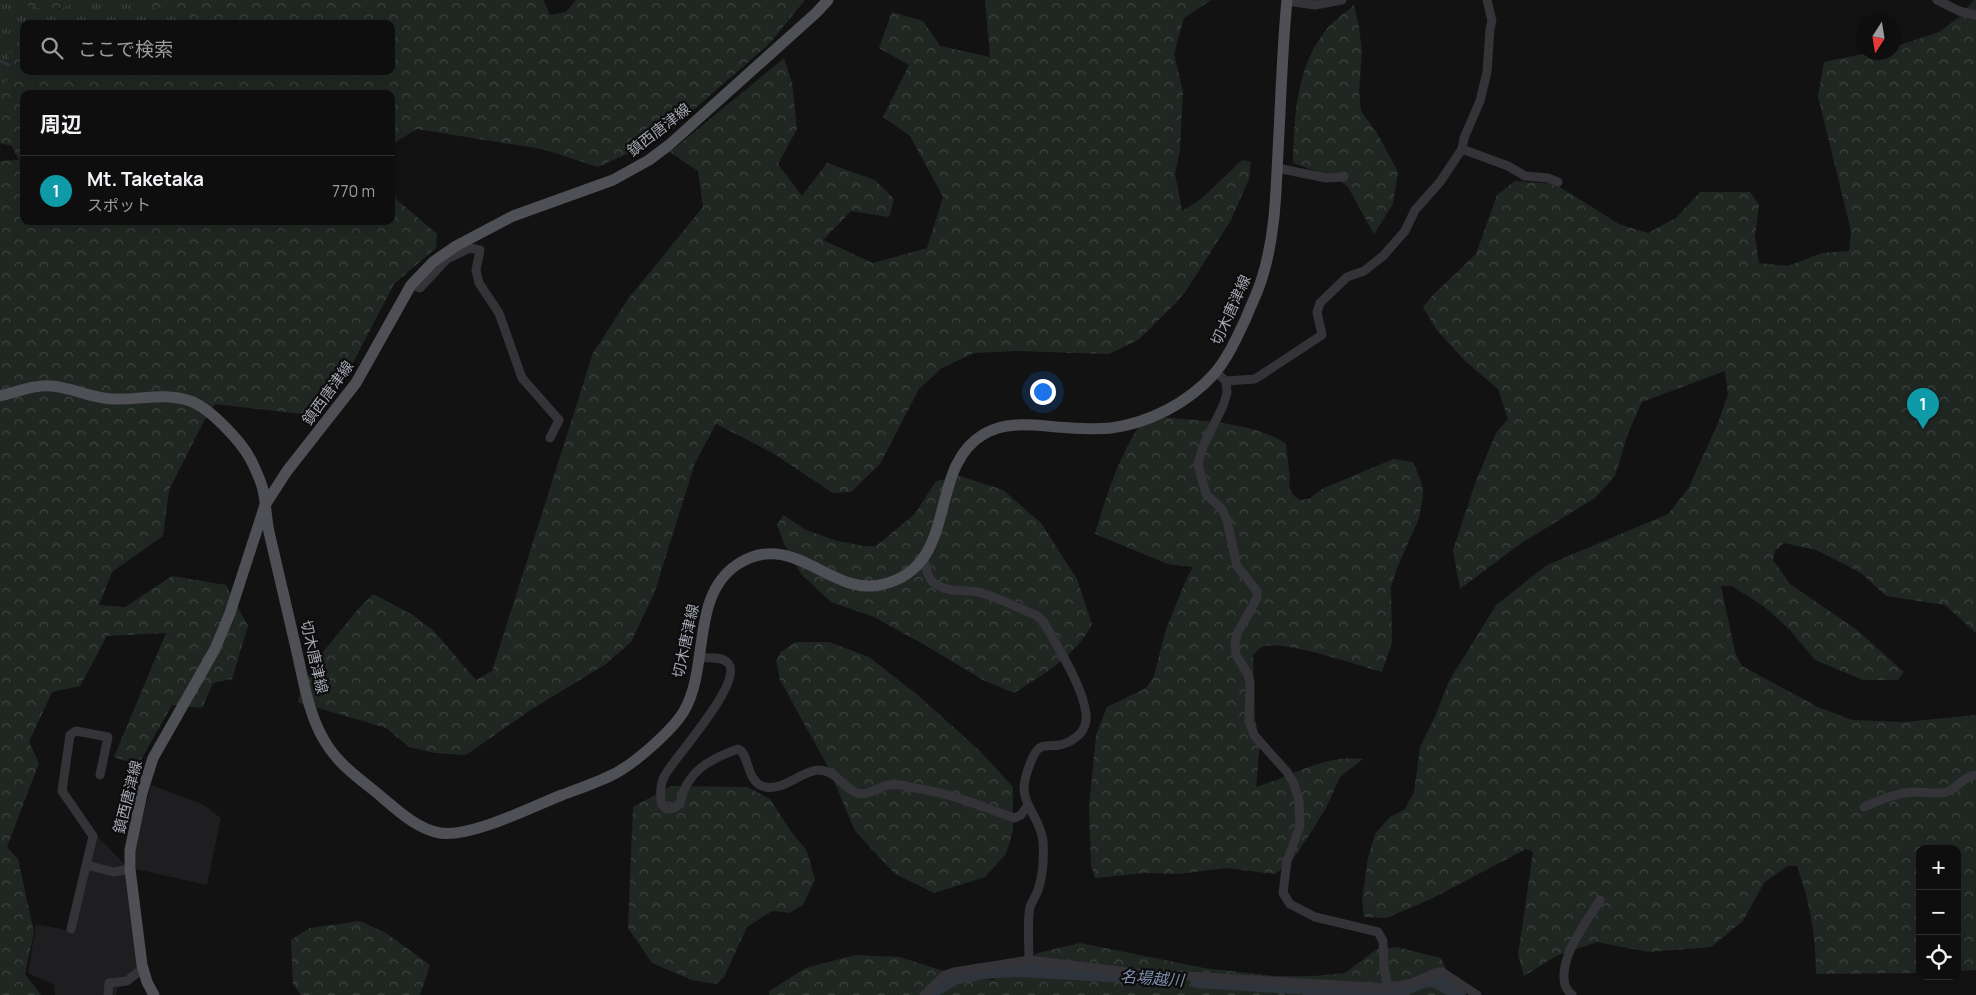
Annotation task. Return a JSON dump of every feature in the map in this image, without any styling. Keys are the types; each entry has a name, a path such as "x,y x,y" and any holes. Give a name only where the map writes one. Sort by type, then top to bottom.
{"main road":[{"name":"鎮西唐津線","path":"154,995 147,982 143,968 130,870 130,850 140,802 153,758 215,649 230,613 265,505 287,471 356,383 411,285 433,262 489,228 513,216 613,180 649,160 726,94 828,0"},
{"name":"切木唐津線","path":"0,396 44,385 60,386 100,398 118,400 168,396 186,399 198,404 215,418 243,446 263,489 268,525 309,703 322,737 336,759 412,821 430,831 445,835 483,827 612,776 655,743 682,714 690,695 713,591 734,566 750,558 767,554 783,554 797,558 846,582 866,587 887,584 909,574 924,558 934,538 955,467 964,449 979,436 995,428 1015,424 1107,428 1132,424 1154,416 1187,399 1216,372 1236,342 1262,280 1272,238 1287,0"}],"street":[{"path":"1287,0 1316,5 1342,0"},
{"path":"1216,372 1226,381 1255,379 1322,335 1317,312 1320,303 1347,278 1364,271 1384,256 1405,231 1415,210 1440,182 1462,149 1464,138 1480,101 1487,72 1492,21 1487,0"},
{"path":"1937,0 1959,11 1976,15"},
{"path":"1462,149 1508,166 1524,176 1548,178 1558,182"},
{"path":"1277,168 1326,178 1344,177"},
{"path":"411,285 420,288 447,259 470,248 480,250 476,270 479,283 499,314 522,378 559,420 550,438"},
{"path":"1226,381 1223,406 1203,446 1198,464 1206,494 1222,509 1227,520 1237,566 1257,591 1256,598 1238,632 1235,642 1236,656 1248,674 1250,683 1249,722 1254,735 1287,772 1294,784 1299,801 1300,826 1287,861 1283,893 1290,904 1315,917 1378,932 1383,941 1384,968 1388,988"},
{"path":"924,558 928,576 937,585 953,590 983,593 1036,615 1043,621 1071,672 1086,713 1086,723 1078,737 1061,745 1042,746 1036,750 1026,775 1024,789 1028,805 1038,820 1043,839 1042,866 1038,890 1030,907 1029,960"},
{"path":"699,658 716,658 727,662 732,668 731,680 694,738 664,776 660,797 662,805 667,809 674,808 680,804 682,792 691,777 713,758 738,750 742,751 745,756 748,771 760,786 768,788 781,786 817,770 834,775 855,792 863,794 888,785 929,789 1014,818 1021,815 1028,805"},
{"path":"71,929 92,836 62,791 70,735 76,731 108,737 100,775"},
{"path":"1864,807 1887,798 1912,792 1941,793 1950,790 1964,779 1976,775"},
{"path":"86,865 114,872 130,870"},
{"path":"1572,995 1565,987 1568,956 1575,940 1600,900"},
{"path":"924,995 945,976 954,972 1029,960 1136,973 1388,988 1413,983 1437,972 1442,972 1477,995"},
{"path":"108,995 109,983 127,981 143,968"}],"shaded area":[{"path":"151,785 202,804 221,818 207,885 136,869 135,846"},
{"path":"96,835 125,865 140,978 118,988 116,995 55,995 54,985 28,973 36,924 72,931"}],"green space":[{"path":"0,0 26,0 28,6 56,10 82,0 132,0 190,20 20,20 20,47 8,53 14,77 0,85"},
{"path":"26,0 82,0 56,10 28,6"},
{"path":"132,0 543,0 550,15 566,12 576,0 805,0 770,43 660,139 598,167 542,149 417,129 395,143 395,90 20,90 20,225 395,225 395,194 396,199 437,234 436,248 394,284 345,378 310,415 215,404 204,421 169,490 163,536 112,572 99,605 125,607 172,576 226,585 248,626 232,679 213,683 202,708 172,705 138,765 114,757 166,633 107,636 80,686 52,692 29,742 39,763 7,847 18,859 34,932 25,974 41,995 0,995 0,161 19,160 12,146 0,143 0,85 14,77 8,52 20,47 20,75 395,75 395,20 190,20"},
{"path":"985,0 1211,0 1184,18 1174,54 1183,92 1180,151 1175,174 1182,211 1201,199 1242,160 1251,162 1249,179 1231,220 1186,291 1174,305 1138,340 1109,354 1015,351 974,353 942,368 919,389 880,464 851,492 833,493 771,452 716,424 695,463 654,594 631,642 606,664 532,709 466,755 435,753 409,747 386,728 298,702 302,685 324,651 373,594 411,614 433,630 476,680 492,671 593,353 628,299 703,207 698,171 670,152 784,58 792,83 797,129 778,164 802,196 827,163 875,180 894,199 889,217 851,211 823,240 873,263 927,248 943,197 910,136 883,117 909,65 879,48 892,12 923,21 940,46 990,57"},
{"path":"1976,0 1976,633 1945,605 1886,596 1861,573 1816,550 1784,543 1775,551 1773,560 1790,584 1857,630 1904,672 1898,680 1863,680 1815,660 1790,630 1766,608 1732,586 1721,586 1735,652 1742,666 1818,707 1852,720 1904,722 1976,715 1976,970 1961,971 1961,845 1916,845 1916,973 1816,974 1815,946 1811,919 1797,866 1787,866 1764,883 1743,921 1711,947 1648,952 1597,942 1556,956 1524,976 1518,955 1533,852 1526,849 1429,900 1386,918 1364,917 1362,900 1368,858 1375,834 1390,817 1405,809 1414,792 1420,747 1434,719 1449,681 1496,605 1547,565 1668,514 1688,489 1718,423 1728,394 1725,371 1642,402 1628,433 1615,476 1595,498 1520,544 1460,589 1453,550 1476,481 1496,433 1508,419 1498,389 1465,361 1436,329 1423,307 1476,254 1497,195 1515,181 1555,184 1619,224 1648,233 1676,218 1700,192 1750,192 1759,205 1755,236 1759,263 1788,266 1822,253 1849,251 1851,231 1818,96 1824,62 1856,55 1856,60 1901,60 1901,45 1939,32 1959,17"},
{"path":"1354,5 1362,52 1359,91 1361,111 1377,133 1398,172 1393,204 1374,234 1348,187 1336,178 1293,163 1298,96 1307,63 1326,30"},
{"path":"1146,416 1219,422 1256,430 1272,436 1286,444 1290,478 1289,488 1294,496 1300,500 1309,499 1322,489 1393,459 1413,462 1422,484 1423,496 1419,518 1397,568 1391,587 1392,642 1382,672 1302,649 1285,646 1271,645 1262,647 1253,655 1255,719 1260,742 1256,787 1322,763 1349,758 1363,759 1340,777 1326,808 1308,837 1290,863 1275,874 1227,868 1178,874 1145,873 1095,878 1091,865 1089,807 1096,735 1107,707 1146,688 1154,676 1166,629 1193,567 1168,564 1095,534 1122,457"},
{"path":"960,476 1003,490 1041,523 1077,579 1092,624 1077,646 1068,655 1048,671 1014,693 983,680 874,617 831,602 801,574 784,544 777,525 783,515 806,530 837,541 863,546 876,546 915,514 936,481"},
{"path":"796,642 829,642 869,657 920,697 980,751 1013,787 1013,831 1006,854 985,877 934,893 895,874 855,831 827,765 780,680 776,661 781,652"},
{"path":"671,786 747,787 770,799 790,830 807,851 815,880 803,905 789,913 772,911 747,927 724,977 716,984 692,980 652,963 628,928 633,807"},
{"path":"360,921 386,933 430,965 420,995 301,995 293,984 291,940 310,928"},
{"path":"1080,943 1204,968 1274,976 1314,976 1345,973 1377,949 1396,947 1441,958 1447,971 1453,995 769,995 769,991 806,968 855,955 900,957 953,974 993,980 1038,953"}],"waterway":[{"path":"0,61 9,65"},
{"name":"名場越川","path":"931,992 955,978 983,972 1019,970 1146,977"},
{"name":"名場越川","path":"1197,981 1391,993 1419,982 1431,980 1438,982 1459,995"}],"place":[{"name":"Mt. Taketaka","path":"1923,429"}]}
